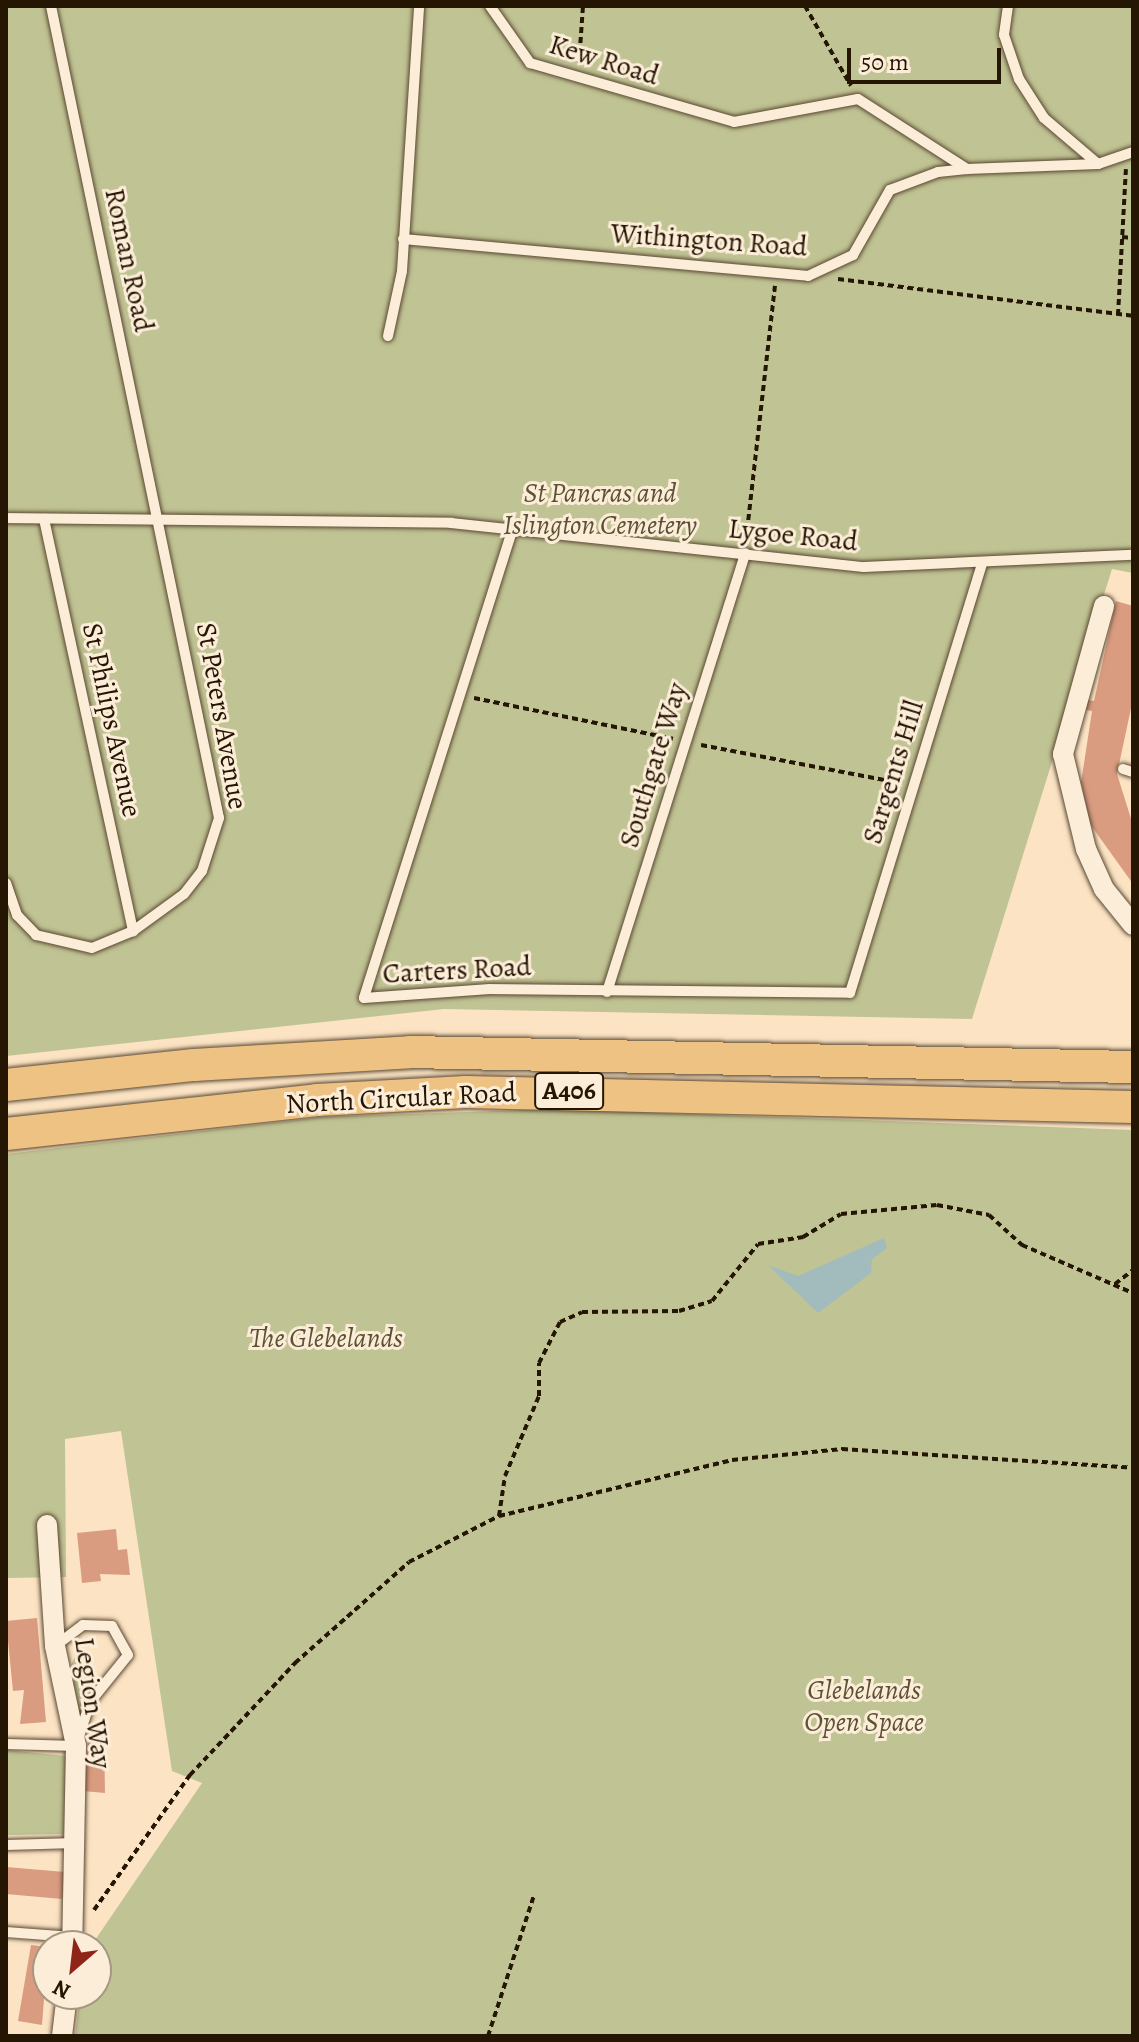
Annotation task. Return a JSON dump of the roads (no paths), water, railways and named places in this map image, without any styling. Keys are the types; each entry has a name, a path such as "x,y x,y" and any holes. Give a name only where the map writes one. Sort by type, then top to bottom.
{"highway":[{"name":"North Circular Road","path":"6,1085 194,1065 410,1052 1133,1067"},
{"name":"North Circular Road","path":"6,1134 317,1100 466,1092 1133,1107"}],"street":[{"path":"1104,606 1070,756 1086,849 1104,889 1133,925"},
{"name":"Legion Way","path":"47,1525 55,1646 76,1746 77,1843 73,1930"},
{"path":"62,2036 65,2010"}],"lane":[{"name":"Roman Road","path":"51,6 161,523"},
{"path":"388,336 403,239 419,6"},
{"name":"Kew Road","path":"490,6 530,63 577,80 734,122 858,99 967,169"},
{"path":"1008,6 1004,35 1019,79 1044,118 1098,164"},
{"name":"Withington Road","path":"403,239 808,276 853,255 890,190 938,172 1098,164 1130,153"},
{"name":"Lygoe Road","path":"6,518 161,523 378,522 512,531 864,567 1133,555"},
{"name":"St Philips Avenue","path":"44,519 133,931"},
{"name":"St Peters Avenue","path":"6,883 17,915 36,935 92,948 133,931 184,894 202,871 219,818 161,523"},
{"name":"Carters Road","path":"512,531 364,998 490,989 850,993"},
{"name":"Southgate Way","path":"607,992 745,553"},
{"name":"Sargents Hill","path":"850,993 982,564"},
{"path":"6,1744 76,1746 90,1702 128,1655 112,1626 83,1625 55,1646"},
{"path":"6,1845 77,1843"},
{"path":"6,1932 32,1936"}],"water":[{"path":"884,1238 887,1248 872,1259 871,1273 818,1313 768,1265 798,1276"}],"park label":[{"name":"St Pancras and Islington Cemetery","path":"600,509"},
{"name":"The Glebelands","path":"326,1338"},
{"name":"Glebelands Open Space","path":"864,1706"}]}
